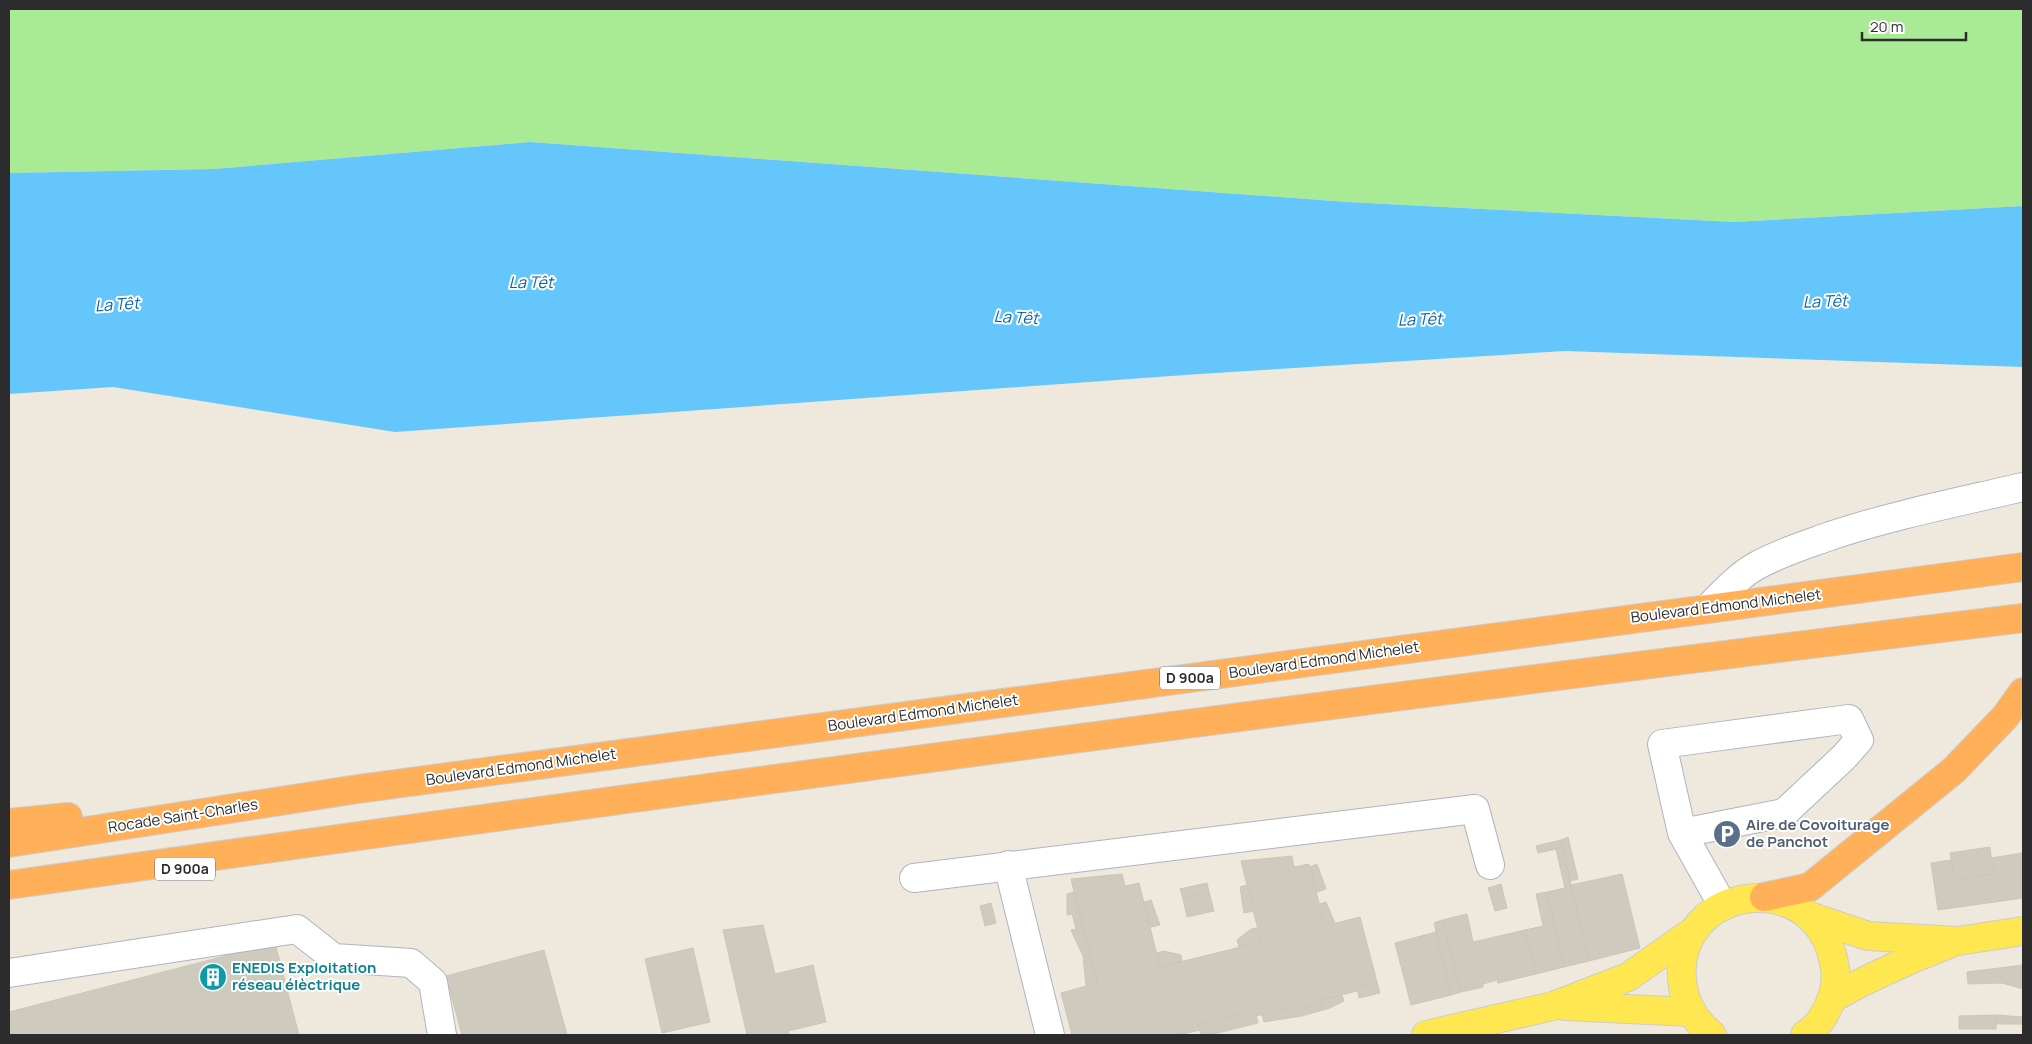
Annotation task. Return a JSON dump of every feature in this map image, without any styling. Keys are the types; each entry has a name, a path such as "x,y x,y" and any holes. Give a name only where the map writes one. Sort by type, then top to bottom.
{"highway":[{"name":"Boulevard Edmond Michelet","path":"358,789 2023,568"},
{"name":"D 900a","path":"9,885 925,758 1693,658 2023,618"},
{"path":"1764,897 1810,888 1954,770 2005,717 2023,692"},
{"name":"D 900a","path":"9,823 358,789"},
{"name":"Rocade Saint-Charles","path":"9,843 358,789"},
{"name":"D 900a","path":"9,902 360,835"}],"main road":[{"path":"1712,1035 1701,1026 1690,1012 1683,992 1681,970 1685,949 1695,930 1707,916 1723,906 1743,898 1764,897 1780,900 1795,906 1809,916 1824,932 1833,953 1836,976 1832,998 1822,1017 1805,1035"},
{"path":"1809,916 1868,936 1958,941"},
{"path":"1426,1035 1553,1006 1628,977 1695,930"},
{"path":"1832,998 1904,961 1958,941 2023,931"},
{"path":"1553,1006 1690,1012"}],"lane":[{"path":"1707,609 1731,585 1755,567 1781,554 1848,530 1918,511 2023,487"},
{"path":"1682,833 1784,812 1860,740 1849,720 1662,744 1682,833 1723,906"},
{"path":"914,878 1475,809 1490,865"},
{"path":"1008,865 1050,1035"},
{"path":"9,973 297,929 334,958 411,964 433,982 442,1035"}],"green space":[{"path":"9,9 2023,9 2023,206 1734,222 1347,202 530,142 214,169 9,173"}],"water":[{"name":"La Têt","path":"530,142 1347,202 1734,222 2023,206 2023,367 1565,351 1199,374 395,432 113,387 9,394 9,173 214,169"}],"building":[{"path":"1568,837 1578,879 1570,881 1561,840"},
{"path":"1561,840 1562,848 1538,853 1536,846"},
{"path":"1562,847 1589,961 1564,967 1547,892 1565,888 1556,849"},
{"path":"1990,847 1993,874 1954,880 1950,853"},
{"path":"2023,853 2023,898 1938,910 1931,863 1951,860 1954,880 1993,874 1991,858"},
{"path":"1292,856 1294,867 1309,864 1325,926 1360,917 1377,982 1357,987 1357,991 1321,1000 1322,1004 1292,1012 1291,1007 1256,1016 1255,1010 1198,1024 1200,1030 1179,1035 1072,1035 1061,993 1097,983 1071,879 1122,874 1125,886 1139,883 1160,967 1261,942 1241,861"},
{"path":"1317,864 1326,889 1317,892 1310,867"},
{"path":"1622,874 1640,948 1589,961 1571,885"},
{"path":"1207,883 1209,892 1183,899 1180,889"},
{"path":"1501,884 1507,908 1495,911 1488,888"},
{"path":"1247,885 1254,911 1244,913 1240,887"},
{"path":"1074,892 1081,920 1074,921 1072,914 1067,915 1067,894"},
{"path":"1209,892 1214,911 1187,917 1183,899"},
{"path":"1547,892 1564,967 1536,974 1525,930 1543,926 1536,894"},
{"path":"1151,900 1160,925 1151,927 1144,902"},
{"path":"1326,902 1335,923 1325,926 1319,904"},
{"path":"991,903 996,923 985,926 980,906"},
{"path":"1467,914 1473,942 1525,930 1536,974 1498,983 1497,980 1483,984 1483,987 1461,992 1442,920"},
{"path":"1081,920 1090,954 1083,956 1071,930 1076,929 1074,921"},
{"path":"1442,920 1461,992 1451,995 1434,923"},
{"path":"763,925 775,974 813,965 826,1022 788,1031 789,1035 747,1035 723,930"},
{"path":"1258,928 1261,942 1239,947 1237,940 1251,929"},
{"path":"1436,932 1451,995 1411,1005 1395,943"},
{"name":"ENEDIS Exploitation réseau élèctrique","path":"275,943 299,1035 9,1035 9,1012"},
{"path":"693,948 710,1022 662,1033 645,959"},
{"path":"544,950 567,1035 462,1035 446,976"},
{"path":"1164,951 1181,955 1182,961 1160,967 1157,953"},
{"path":"1090,954 1097,983 1086,986 1083,956"},
{"path":"2023,965 2023,989 2002,983 1968,984 1967,972"},
{"path":"1377,982 1380,993 1359,998 1357,987"},
{"path":"1342,995 1344,1001 1330,1008 1302,1016 1264,1022 1262,1015 1291,1007 1292,1012 1322,1004 1321,1000"},
{"path":"1255,1010 1258,1023 1210,1035 1201,1035 1198,1024"},
{"path":"1996,1015 2023,1017 2023,1024 1996,1024"},
{"path":"1996,1015 1996,1029 1959,1029 1959,1016"}],"place":[{"name":"Aire de Covoiturage de Panchot","path":"1727,834"},
{"name":"ENEDIS Exploitation réseau élèctrique","path":"213,977"}]}
